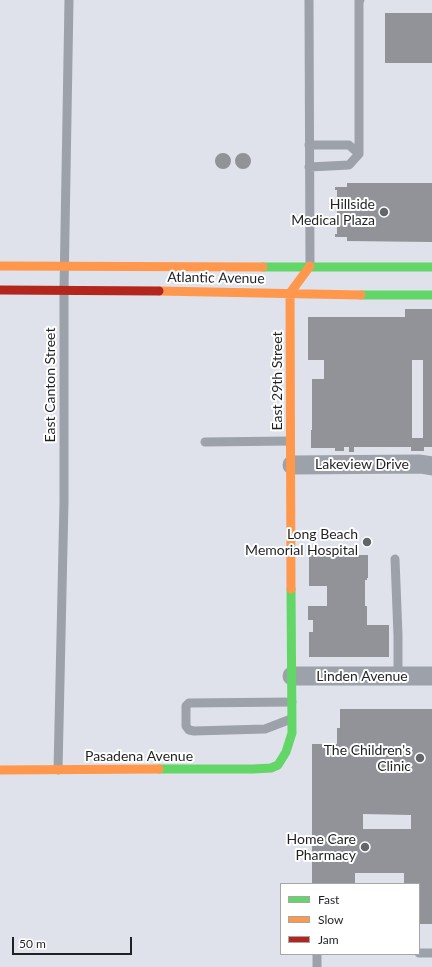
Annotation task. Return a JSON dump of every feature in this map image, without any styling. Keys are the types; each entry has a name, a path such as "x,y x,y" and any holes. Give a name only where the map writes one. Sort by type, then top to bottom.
{"main road":[{"name":"Atlantic Avenue","path":"0,266 432,267"},
{"path":"290,293 310,266"},
{"name":"Atlantic Avenue","path":"0,290 432,295"},
{"name":"East 29th Street","path":"278,765 286,752 292,734 292,441 290,293"},
{"name":"Pasadena Avenue","path":"0,770 253,769 271,768 278,765"}],"street":[{"name":"Lakeview Drive","path":"292,464 420,464 432,466"},
{"name":"Linden Avenue","path":"292,676 432,676"}],"lane":[{"name":"East Canton Street","path":"58,770 64,510 64,266 69,0"},
{"path":"309,0 310,266"},
{"path":"309,167 349,165 359,154 360,0"},
{"path":"309,145 349,145 359,154"},
{"path":"205,442 292,441"},
{"path":"395,559 398,676"},
{"path":"292,702 189,703 186,706 186,726 189,730 194,731 265,729 292,719"},
{"path":"420,953 432,952"},
{"path":"317,955 317,967"}],"building":[{"path":"385,13 432,13 432,63 385,63"},
{"path":"223,153 229,155 231,161 229,167 223,169 217,167 215,161 217,155"},
{"path":"243,153 249,155 251,161 249,167 243,169 237,167 235,161 237,155"},
{"name":"Hillside Medical Plaza","path":"347,183 432,183 432,242 347,241 347,237 335,237 335,234 337,234 337,190 335,190 335,187 347,187"},
{"path":"405,309 432,309 432,447 424,447 424,451 411,451 411,447 354,447 354,452 349,452 349,447 344,447 344,451 335,451 335,448 311,448 312,379 324,379 324,360 308,360 308,317 405,317","holes":["412,360 423,360 423,438 412,438"]},
{"path":"309,555 368,555 368,578 365,580 367,625 389,625 389,657 309,657 309,632 313,632 313,620 308,620 308,606 327,606 327,586 309,586"},
{"path":"340,709 432,709 432,924 420,924 420,883 404,883 404,873 355,873 355,883 312,883 312,744 337,744 337,728 340,728","holes":["363,814 411,815 411,829 363,829"]}],"traffic: fast":[{"path":"263,267 432,267"},
{"path":"361,295 432,295"},
{"path":"159,769 253,769 271,768 278,765 286,752 292,733 291,589"}],"traffic: slow":[{"path":"0,266 263,267"},
{"path":"291,589 290,293 310,266"},
{"path":"159,291 361,295"},
{"path":"0,770 159,769"}],"traffic: jam":[{"path":"0,290 159,291"}],"place":[{"name":"Hillside Medical Plaza","path":"384,212"},
{"name":"Long Beach Memorial Hospital","path":"367,542"},
{"name":"The Children's Clinic","path":"420,758"},
{"name":"Home Care Pharmacy","path":"365,847"}]}
